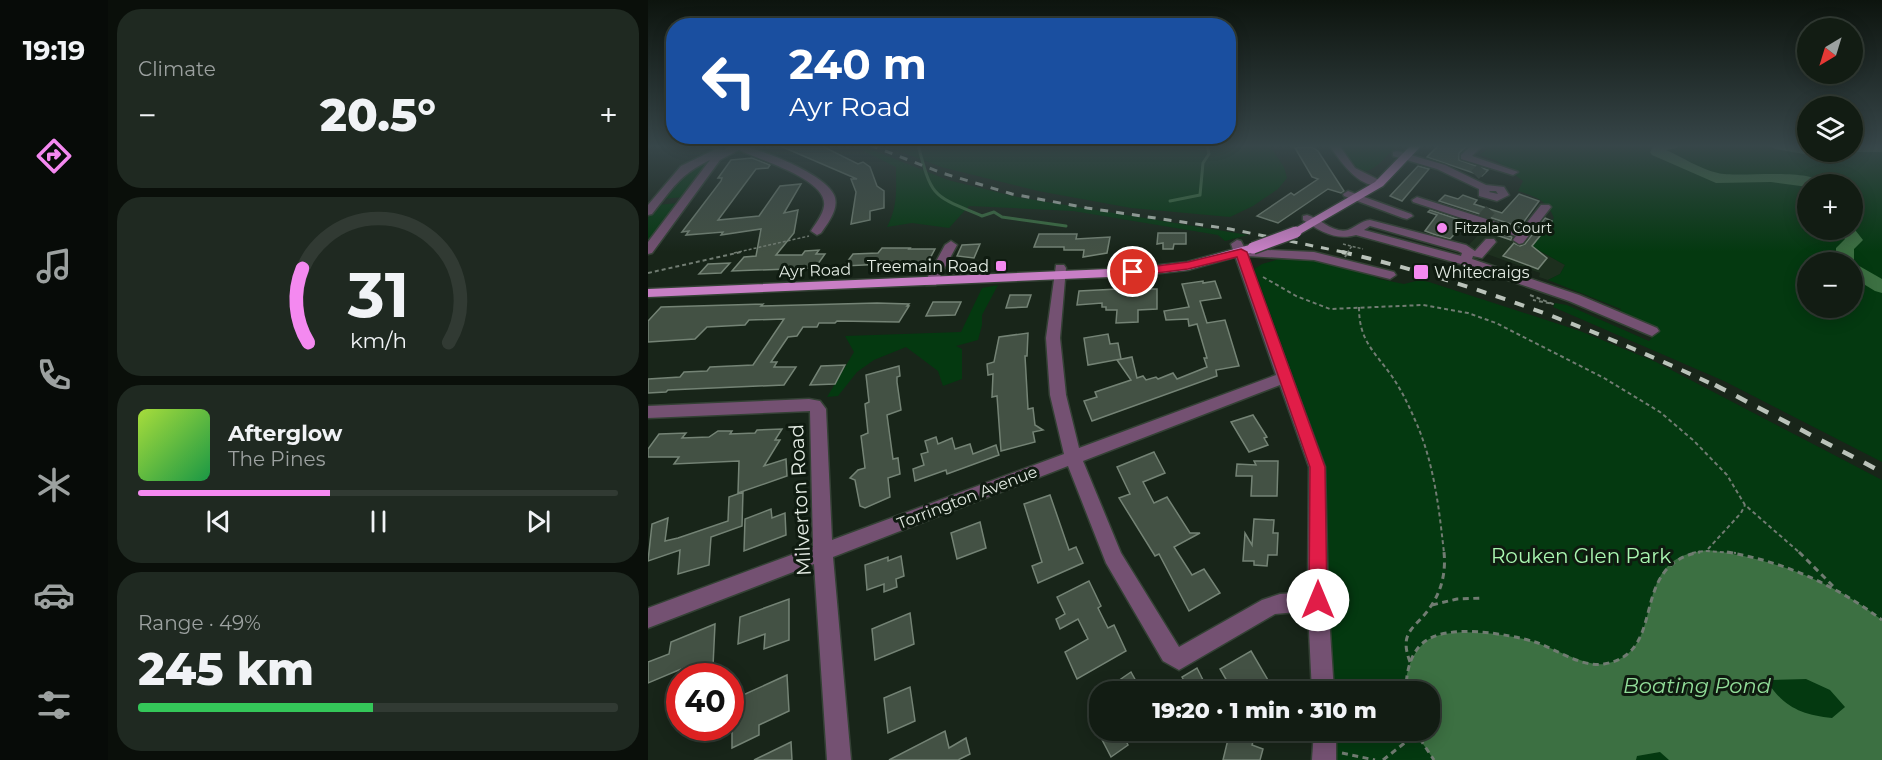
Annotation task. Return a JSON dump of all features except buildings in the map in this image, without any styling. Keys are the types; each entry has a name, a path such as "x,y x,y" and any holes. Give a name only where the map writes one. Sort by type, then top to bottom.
{"main road":[{"name":"Ayr Road","path":"648,285 749,285 1188,266 1296,232 1311,220 1374,182"},
{"name":"Ayr Road","path":"1244,247 1284,228 1311,220"},
{"name":"Ayr Road","path":"648,293 749,285"}],"street":[{"path":"652,208 675,180"},
{"path":"648,250 699,180"},
{"path":"812,180 824,187 829,195 830,206 817,231"},
{"path":"1482,180 1485,188 1487,211"},
{"path":"1352,196 1410,212 1487,211 1521,238 1545,207"},
{"path":"652,208 684,200"},
{"path":"1311,220 1335,233 1346,234 1356,231 1365,223 1370,223 1534,274"},
{"path":"1471,256 1490,242"},
{"path":"933,278 951,245"},
{"path":"1322,681 1318,600 1317,467 1248,273 1244,247 1314,256 1390,275"},
{"path":"1471,256 1652,331"},
{"path":"1060,272 1053,338 1058,395 1073,457 1113,557 1170,654 1179,659 1269,607 1280,603 1318,600"},
{"name":"Torrington Avenue","path":"648,618 1286,377"},
{"name":"Milverton Road","path":"648,412 814,405 818,414 823,551 839,760"}],"path":[{"path":"648,273 804,238 817,231"},
{"path":"1345,257 1352,246 1363,249"},
{"path":"1248,273 1262,277 1320,306 1341,309 1438,306 1482,317 1604,378 1660,412 1710,456 1727,476 1744,505 1782,535 1834,587 1882,620"},
{"path":"1359,308 1358,321 1362,338 1398,385 1431,459 1442,527 1445,572 1432,605 1406,632 1404,650 1410,662"},
{"path":"1708,550 1732,524 1744,505"},
{"path":"1406,681 1410,662 1425,641 1440,636 1481,632 1530,640 1601,665 1621,660 1632,651 1640,637 1662,575 1669,564 1684,554 1708,550 1756,558 1807,575 1834,587"},
{"path":"1432,605 1457,599 1483,598"},
{"path":"1383,760 1405,741"},
{"path":"1421,741 1434,760"},
{"path":"1325,747 1375,760"}],"shaded area":[{"path":"1483,230 1531,246 1565,265 1560,274 1548,280 1539,277 1540,273 1467,247"}],"green space":[{"path":"677,180 695,180 683,197 663,199"},
{"path":"896,180 950,180 1017,197 1248,235 1225,241 1218,235 1073,211 969,206 949,228 912,223 887,227 895,205"},
{"path":"995,180 1285,180 1278,189 1253,206 1230,217 1131,208 1038,191"},
{"path":"1522,180 1797,180 1797,240 1863,240 1863,180 1882,180 1882,462 1724,381 1553,307 1555,303 1567,305 1649,341 1658,330 1618,313 1621,309 1548,280 1560,274 1565,265 1531,246 1554,218 1548,207 1540,200 1518,191"},
{"path":"678,203 648,244 648,217 657,205"},
{"name":"Rouken Glen Park","path":"1280,254 1344,262 1379,279 1404,284 1420,280 1429,282 1580,331 1656,362 1882,480 1882,760 1324,760 1325,741 1440,741 1440,681 1323,681 1317,467 1248,273 1262,264 1276,260"},
{"path":"998,285 982,315 978,340 956,346 962,349 962,379 943,386 938,371 906,347 874,360 857,372 838,396 827,397 854,352 845,336 961,332 982,288"}],"water":[{"name":"Boating Pond","path":"1708,550 1732,554 1800,573 1842,593 1882,620 1882,760 1669,760 1660,752 1637,756 1636,760 1434,760 1421,741 1440,741 1440,681 1406,681 1410,665 1425,642 1446,634 1476,632 1531,641 1578,659 1604,664 1621,658 1633,648 1641,636 1654,590 1661,576 1674,561","holes":["1806,679 1830,690 1845,707 1832,718 1797,710 1777,695 1771,687 1772,680"]}],"waterway":[{"path":"929,180 943,198 982,216 994,212 1002,217 1066,226"},
{"path":"1170,201 1200,195 1201,180"},
{"path":"1845,252 1845,248 1854,240"},
{"path":"1863,275 1882,287"}],"tunnel":[{"path":"1483,218 1491,209"}],"railway":[{"path":"967,180 1012,194 1087,208 1230,229 1348,253"},
{"path":"1342,252 1439,278 1534,309 1627,346 1718,387"},
{"path":"1715,385 1882,472"}],"place":[{"name":"Fitzalan Court","path":"1442,228"},
{"name":"Treemain Road","path":"1001,266"},
{"name":"Whitecraigs","path":"1421,272"}],"route":[{"path":"1133,272 1188,266 1241,252 1317,467 1318,600"}]}
